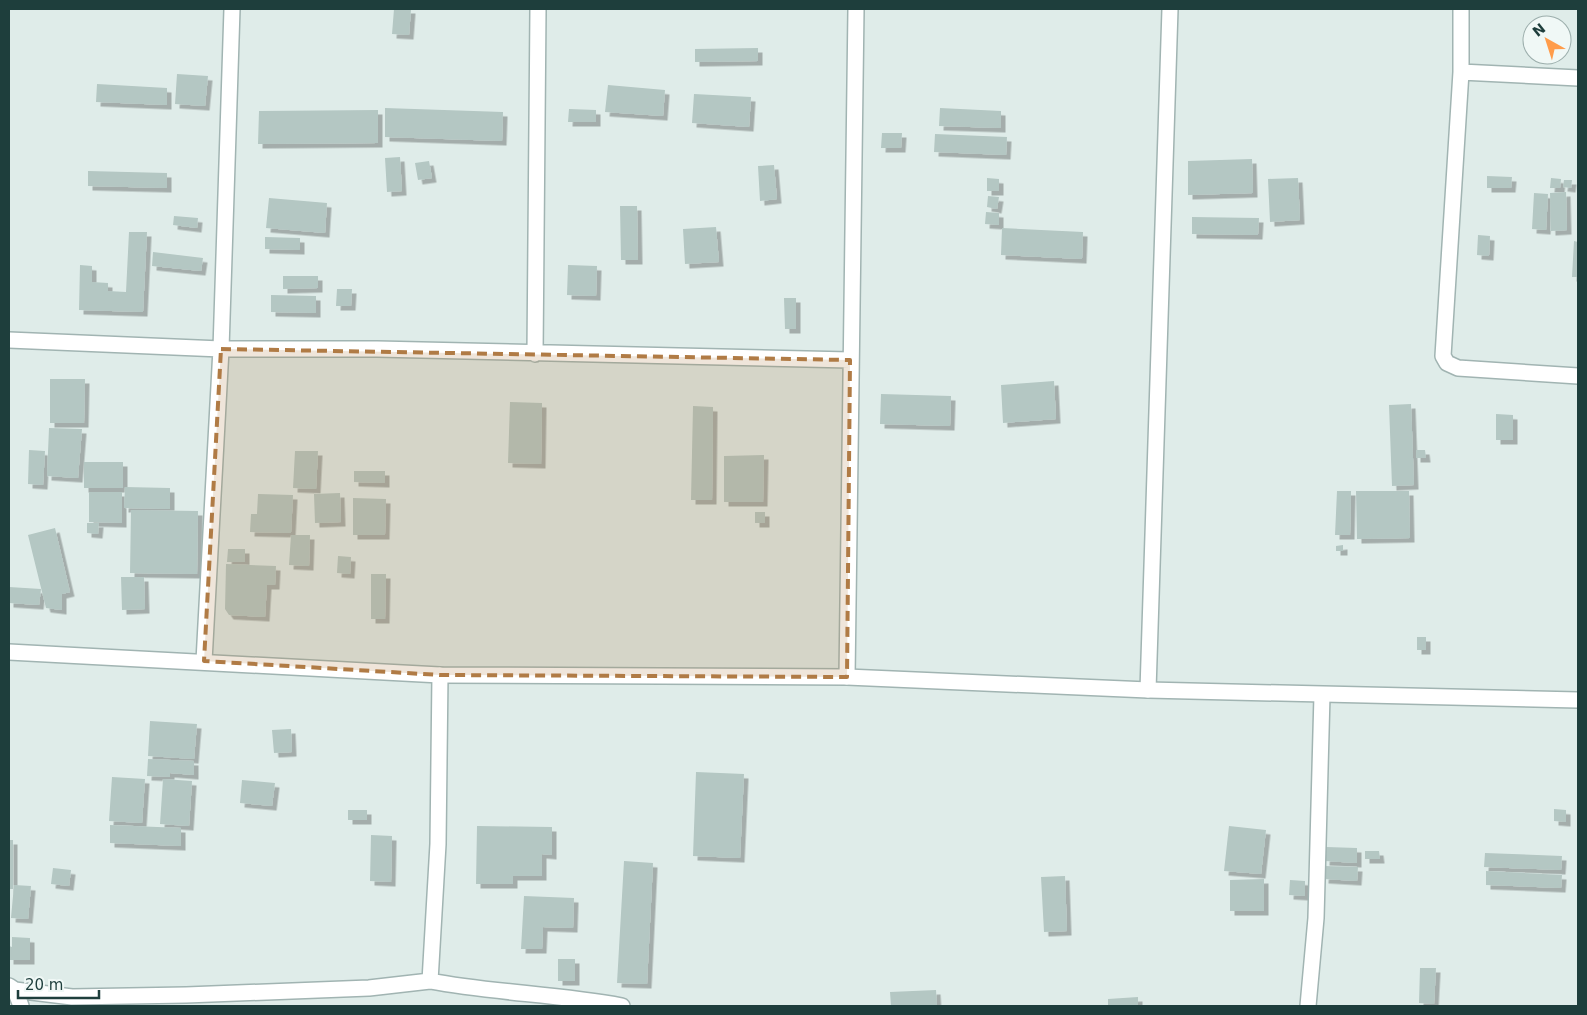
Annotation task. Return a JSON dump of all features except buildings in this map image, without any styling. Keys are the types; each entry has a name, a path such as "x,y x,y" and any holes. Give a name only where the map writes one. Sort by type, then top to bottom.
{"street":[{"path":"204,661 221,349 232,9"},
{"path":"535,354 538,9"},
{"path":"846,677 856,9"},
{"path":"1148,690 1170,9"},
{"path":"1461,9 1461,72 1443,356 1447,363 1458,368 1578,376"},
{"path":"1461,72 1578,78"},
{"path":"9,340 221,349 377,350 850,360"},
{"path":"9,652 440,675 846,677 1148,690 1578,700"},
{"path":"430,981 438,844 440,675"},
{"path":"1308,1006 1316,918 1322,695"},
{"path":"12,988 72,996 186,995 369,988 430,981 468,989 582,998 622,1006"},
{"path":"12,988 21,1006"}],"highlighted area":[{"path":"221,349 850,360 847,677 440,675 204,661"}]}
